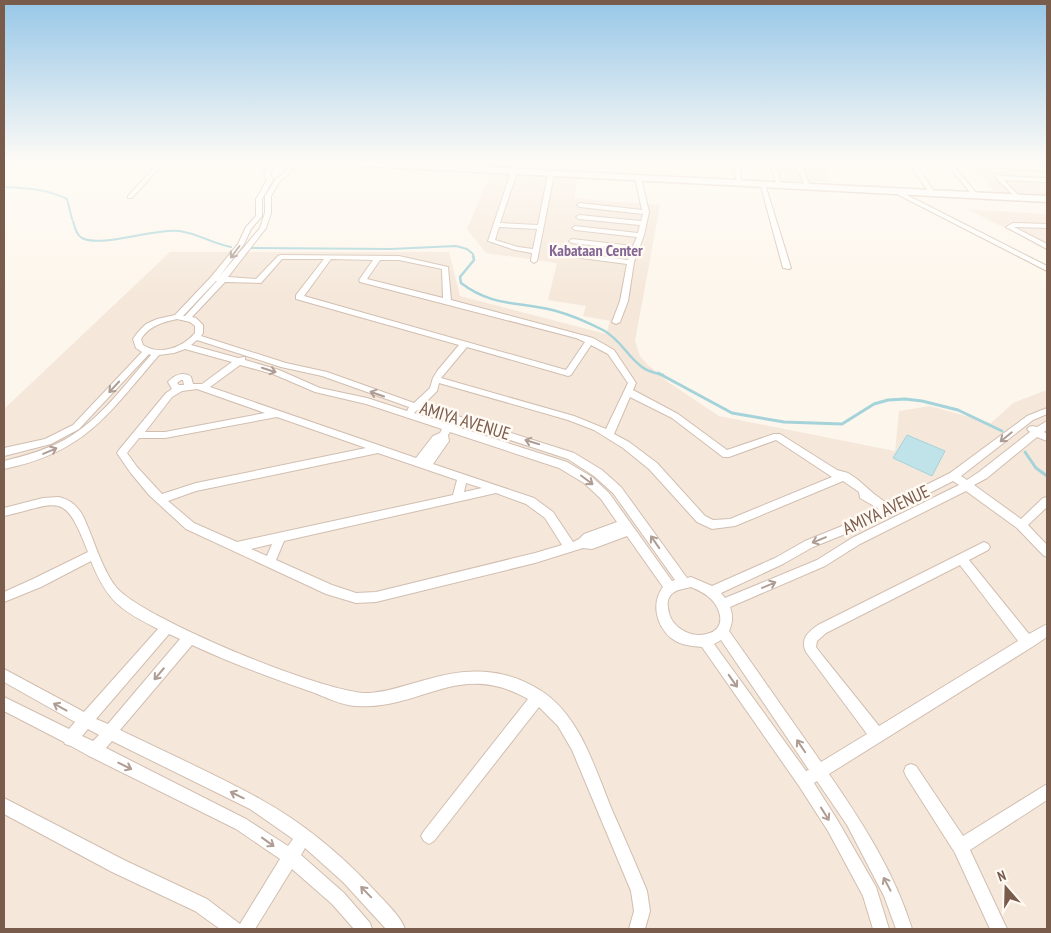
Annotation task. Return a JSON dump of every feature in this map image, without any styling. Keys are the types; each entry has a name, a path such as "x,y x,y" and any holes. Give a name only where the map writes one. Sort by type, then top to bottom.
{"street":[{"path":"177,318 214,279 241,244 248,228 259,216 259,207"},
{"path":"187,318 223,279 263,228 268,207"},
{"path":"503,207 492,241 517,249 536,252"},
{"path":"534,261 545,207"},
{"path":"595,207 646,212"},
{"path":"616,322 624,301 631,262 644,223 646,212 645,207"},
{"path":"769,207 787,268"},
{"path":"926,207 1047,268"},
{"path":"579,217 644,223"},
{"path":"1047,226 1013,224 1009,227 1047,247"},
{"path":"497,225 541,227"},
{"path":"575,228 641,235"},
{"path":"572,241 636,248"},
{"path":"574,255 631,262"},
{"path":"214,279 258,281 280,257 404,258 446,268 447,301"},
{"path":"329,257 299,297 568,374 590,340"},
{"path":"378,258 363,280 590,340 608,350 632,380 629,392 610,434"},
{"path":"177,318 187,318 199,325 199,333 185,346 157,353 147,352 137,343 140,334 156,323 177,318"},
{"name":"AMIYA AVENUE","path":"196,337 284,365 324,374 374,393 418,403 449,426 557,450 571,456 598,472 626,501 683,582"},
{"path":"201,351 213,342"},
{"path":"408,414 434,389 443,370 464,345"},
{"name":"AMIYA AVENUE","path":"185,346 220,356 236,364 284,375 318,390 359,399 449,426 563,465 596,487 669,587"},
{"path":"220,356 230,348"},
{"path":"147,352 76,427 48,442 6,451 4,465 48,452 80,435 101,416 157,353"},
{"path":"206,389 232,371 236,364 248,354"},
{"path":"436,382 571,418 610,434 653,466 711,529 732,523 838,476"},
{"path":"570,547 549,515 530,500 206,389 189,386 176,389 123,450 123,455 174,516 190,526 330,590 356,598 366,598 535,558 570,547 583,542 592,544 627,527"},
{"path":"629,392 675,416 726,454 777,436 838,476 860,494 870,497 900,520"},
{"path":"241,420 249,404"},
{"name":"AMIYA AVENUE","path":"714,591 779,561 809,544 889,510 954,476 1023,423 1047,411"},
{"path":"136,435 165,435 278,414"},
{"path":"1023,423 1047,438"},
{"name":"AMIYA AVENUE","path":"724,604 821,564 856,541 968,486 1047,424"},
{"path":"422,463 444,441 449,426"},
{"path":"341,457 350,438"},
{"path":"22,460 24,448"},
{"path":"160,499 196,487 380,449"},
{"path":"954,476 1021,525 1047,552"},
{"path":"457,498 464,477"},
{"path":"237,547 499,489"},
{"path":"4,512 51,501 67,503 77,513 106,582 124,602 168,627 261,668 354,699 382,697 466,677 507,682 538,697 563,721 588,771 638,891 642,911 637,929"},
{"path":"1021,525 1047,501"},
{"path":"270,562 280,538"},
{"path":"878,735 817,659 805,641 822,629 984,547"},
{"path":"4,597 37,583 94,554"},
{"path":"961,558 1028,642"},
{"path":"683,582 699,583 714,591 724,604 727,619 718,636 705,641 690,640 682,637 665,622 660,603 669,587 683,582"},
{"path":"70,739 168,627"},
{"path":"804,781 1047,630"},
{"path":"722,631 852,820 891,892 904,929"},
{"path":"94,751 190,637"},
{"path":"705,641 804,781 849,854 866,886 881,929"},
{"path":"4,675 109,733 280,818 344,869 377,903 397,929"},
{"path":"429,836 538,697"},
{"path":"4,704 241,824 290,858 332,892 364,929"},
{"path":"911,771 961,847 998,929"},
{"path":"961,847 1047,791"},
{"path":"4,806 118,866 201,906 233,929"},
{"path":"246,929 303,837"}],"shaded area":[{"path":"476,207 660,207 635,341 640,356 648,365 668,382 719,416 895,451 899,411 930,406 991,423 1013,403 1047,390 1047,929 4,929 4,409 170,252 449,252 460,296 606,334 610,321 583,316 586,306 548,300 557,263 486,253 467,229"},
{"path":"967,209 1047,214 1047,249"}],"water":[{"path":"907,435 945,451 932,476 893,458"}],"waterway":[{"path":"69,207 72,219"},
{"path":"73,221 78,235 91,240 102,241 156,232 179,231 231,247"},
{"path":"251,248 391,249 456,246 467,249 473,254 474,258"},
{"path":"473,256 474,260 460,277 461,283 473,291 485,297 507,303 556,311 586,322 609,334 644,369 660,374"},
{"path":"660,374 732,413 784,422 842,424 874,404 888,400 905,399 958,410 1002,431"},
{"path":"1025,452 1036,468 1047,476"}],"district":[{"name":"Kabataan Center","path":"596,250"}]}
